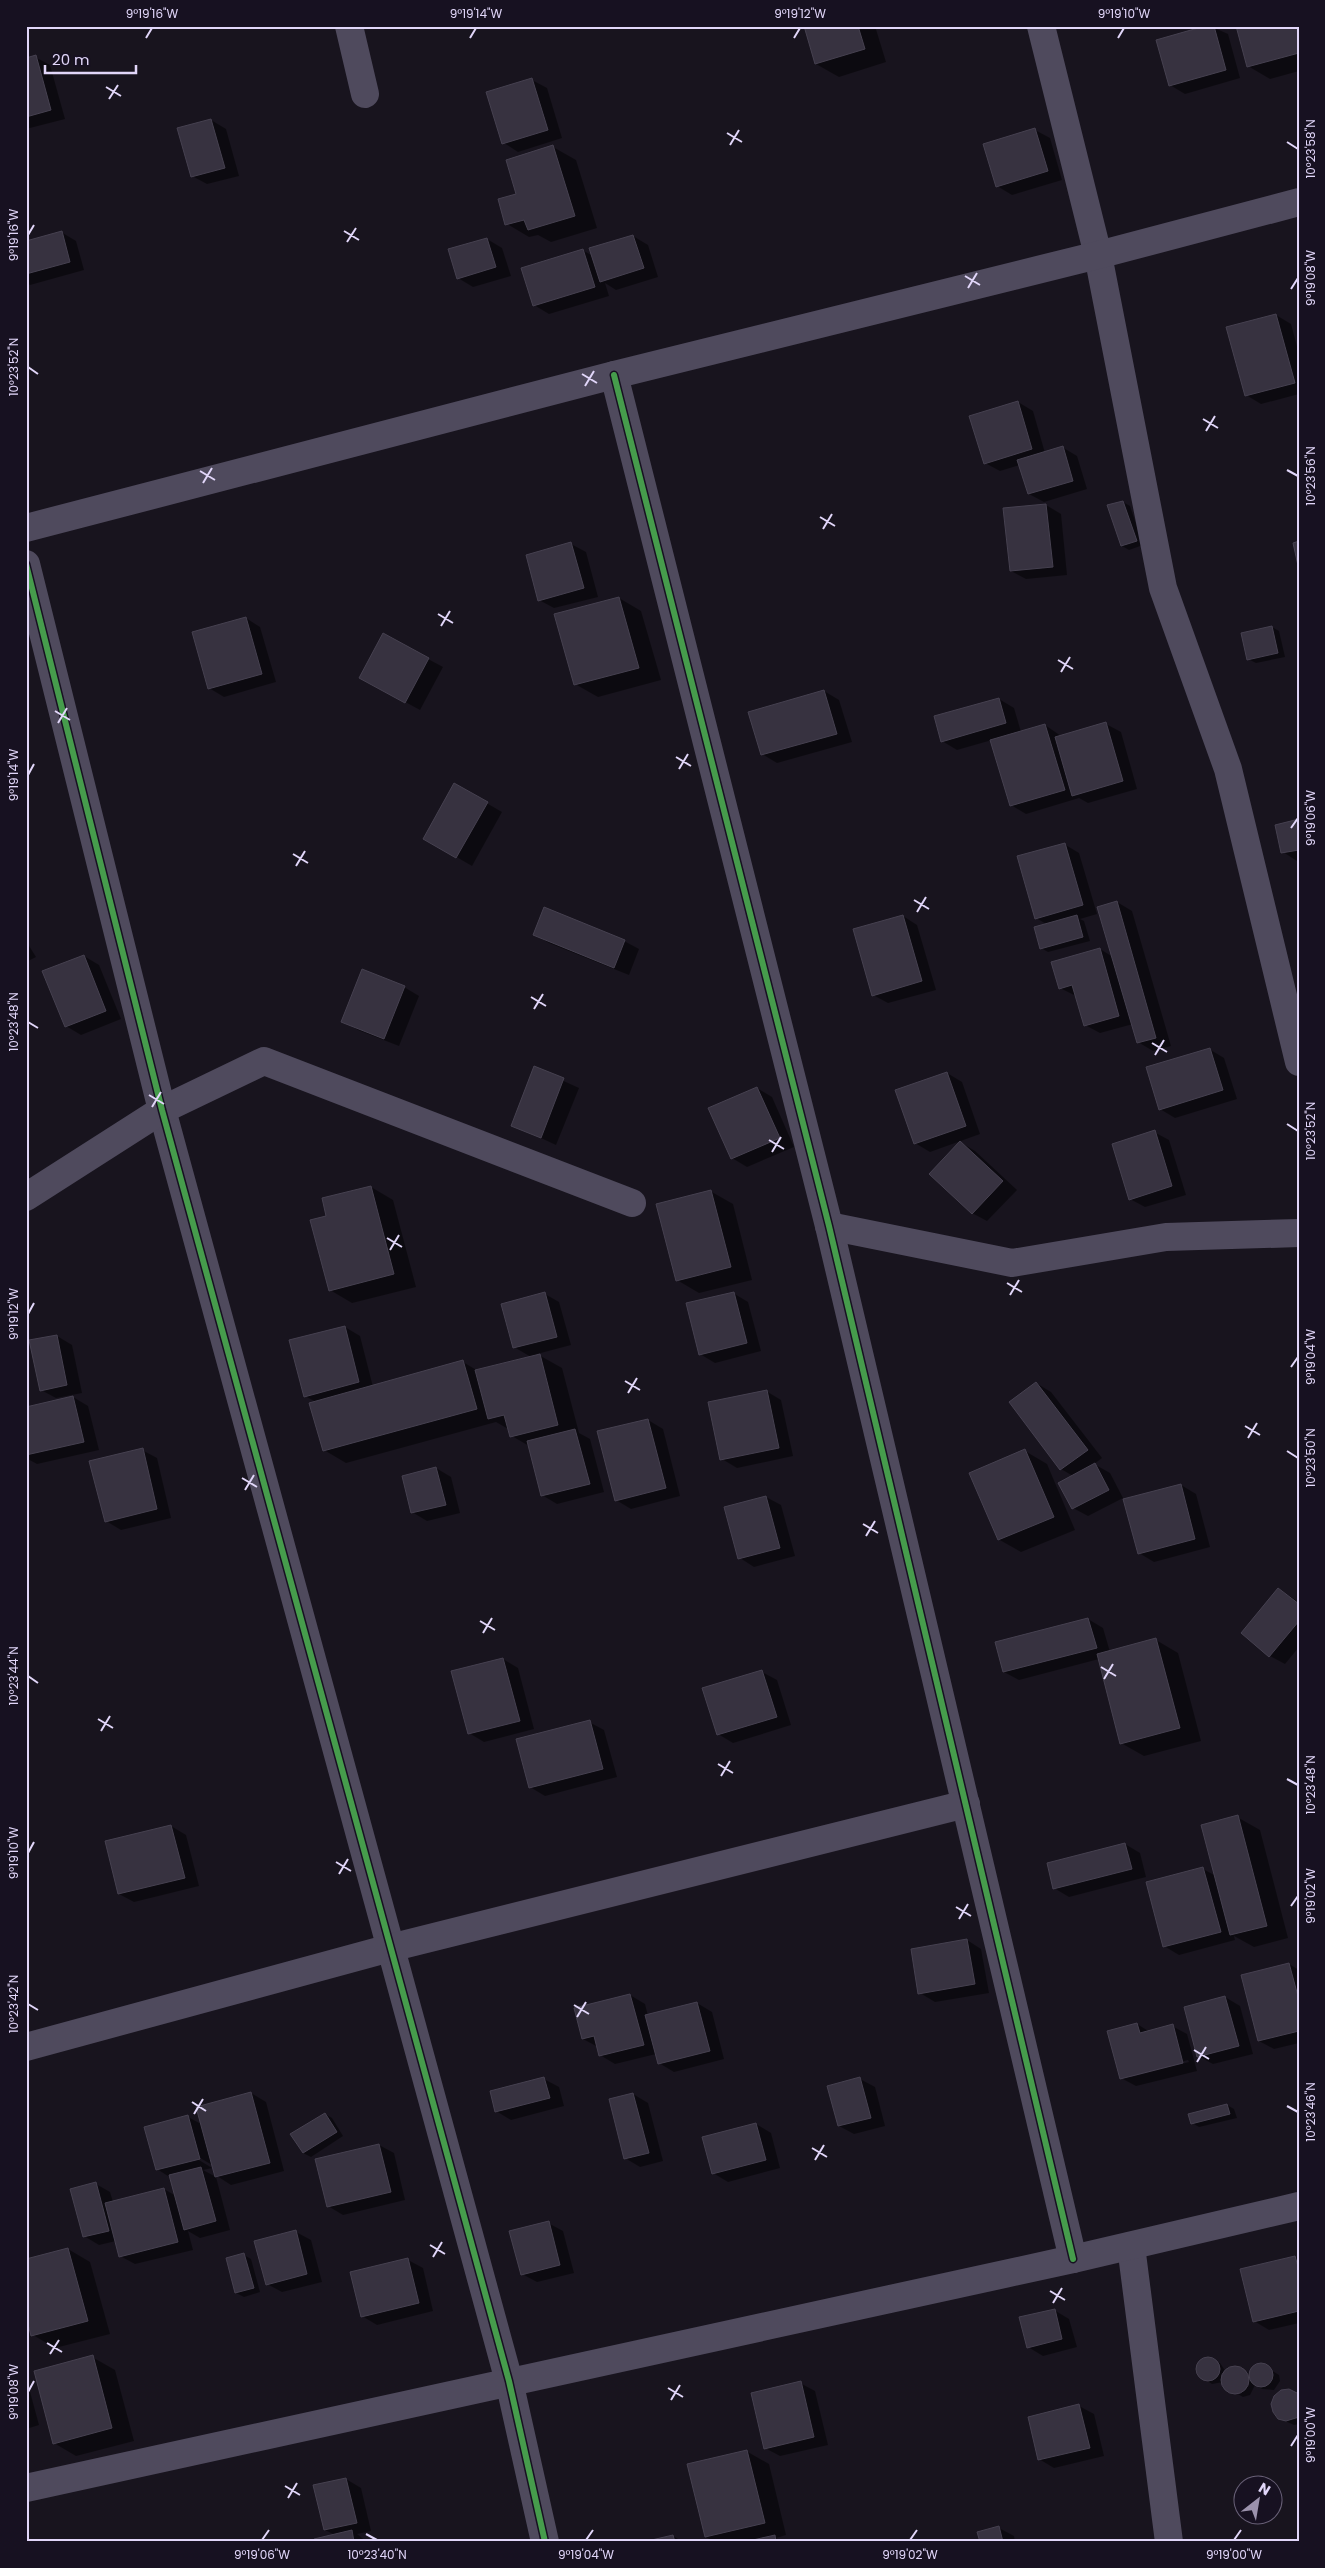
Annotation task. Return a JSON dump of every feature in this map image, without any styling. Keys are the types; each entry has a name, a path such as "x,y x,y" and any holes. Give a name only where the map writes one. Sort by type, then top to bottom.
{"street":[{"path":"349,26 365,94"},
{"path":"1042,26 1098,255 1163,588 1228,769 1299,1062"},
{"path":"26,528 614,375 1098,255 1299,202"},
{"path":"614,375 829,1226 1073,2259"},
{"path":"26,564 162,1110 509,2381 545,2542"},
{"path":"26,1198 162,1110 264,1061 632,1203"},
{"path":"829,1226 1012,1263 1166,1237 1299,1232"},
{"path":"26,2047 390,1948 966,1804"},
{"path":"26,2488 1073,2259 1299,2206"},
{"path":"1131,2246 1169,2542"}],"building":[{"path":"804,26 858,26 865,49 815,64"},
{"path":"1205,26 1214,26 1226,70 1169,86 1156,40"},
{"path":"1236,26 1297,26 1299,53 1247,67"},
{"path":"36,55 51,110 26,117 26,58"},
{"path":"532,78 548,130 502,144 486,92"},
{"path":"211,119 225,168 191,177 177,128"},
{"path":"1035,128 1048,171 996,187 983,144"},
{"path":"553,145 575,216 528,230 524,220 505,225 498,199 516,194 506,160"},
{"path":"62,231 70,262 26,274 26,241"},
{"path":"633,235 644,268 600,282 589,248"},
{"path":"487,238 496,267 457,279 448,249"},
{"path":"583,249 595,287 533,306 521,268"},
{"path":"1276,314 1295,383 1245,396 1226,327"},
{"path":"1018,401 1032,449 984,464 969,416"},
{"path":"1063,446 1073,481 1028,494 1017,460"},
{"path":"1123,501 1137,541 1121,546 1107,505"},
{"path":"1046,504 1053,567 1010,571 1003,508"},
{"path":"1299,541 1299,570 1293,543"},
{"path":"571,542 584,588 538,601 526,555"},
{"path":"619,597 639,668 574,685 554,614"},
{"path":"246,617 262,674 208,689 192,632"},
{"path":"1272,626 1278,653 1247,660 1241,633"},
{"path":"383,633 429,658 405,703 359,678"},
{"path":"824,690 837,734 761,755 748,712"},
{"path":"999,698 1006,723 941,742 934,716"},
{"path":"1106,722 1123,781 1072,796 1055,737"},
{"path":"1045,724 1065,790 1010,806 990,740"},
{"path":"454,783 488,802 456,858 423,839"},
{"path":"1299,819 1299,850 1281,853 1275,825"},
{"path":"1065,843 1083,905 1035,919 1017,856"},
{"path":"1117,901 1156,1038 1137,1043 1097,907"},
{"path":"544,907 625,940 614,968 533,935"},
{"path":"903,915 922,981 872,996 853,929"},
{"path":"1077,915 1083,937 1040,949 1034,927"},
{"path":"1100,948 1119,1016 1084,1026 1072,985 1059,989 1051,962"},
{"path":"84,955 106,1011 65,1027 42,971"},
{"path":"362,969 405,986 384,1039 341,1022"},
{"path":"1210,1048 1223,1090 1159,1110 1146,1067"},
{"path":"534,1066 564,1078 541,1138 511,1126"},
{"path":"947,1072 966,1126 914,1144 895,1090"},
{"path":"757,1087 780,1138 731,1159 708,1108"},
{"path":"1155,1130 1172,1186 1129,1200 1112,1144"},
{"path":"960,1141 1003,1181 972,1214 929,1174"},
{"path":"371,1186 394,1274 329,1291 310,1220 326,1216 322,1198"},
{"path":"711,1190 731,1267 676,1281 656,1204"},
{"path":"545,1292 557,1337 513,1348 501,1304"},
{"path":"734,1292 747,1343 699,1355 686,1303"},
{"path":"345,1326 359,1382 304,1397 289,1340"},
{"path":"57,1335 67,1385 40,1391 29,1340"},
{"path":"540,1354 558,1425 510,1437 504,1415 488,1419 475,1370"},
{"path":"463,1360 477,1409 323,1451 309,1403"},
{"path":"1036,1382 1088,1450 1060,1470 1009,1402"},
{"path":"767,1390 779,1448 720,1460 708,1402"},
{"path":"73,1396 84,1442 26,1455 26,1407"},
{"path":"648,1419 666,1488 615,1501 597,1431"},
{"path":"575,1429 590,1484 541,1496 527,1441"},
{"path":"143,1448 157,1509 105,1522 89,1461"},
{"path":"1025,1449 1054,1517 998,1540 969,1473"},
{"path":"1095,1463 1109,1490 1072,1509 1058,1483"},
{"path":"436,1467 446,1505 411,1513 402,1476"},
{"path":"1181,1484 1195,1539 1138,1554 1123,1499"},
{"path":"766,1496 780,1548 738,1559 724,1507"},
{"path":"1278,1588 1299,1604 1299,1621 1269,1657 1241,1633"},
{"path":"1088,1618 1097,1648 1003,1672 995,1642"},
{"path":"1156,1638 1180,1728 1120,1744 1097,1654"},
{"path":"503,1658 520,1721 468,1734 451,1671"},
{"path":"762,1670 777,1717 717,1735 702,1688"},
{"path":"590,1720 603,1769 529,1788 516,1739"},
{"path":"1238,1815 1267,1926 1230,1935 1201,1825"},
{"path":"171,1825 185,1878 118,1894 105,1841"},
{"path":"1125,1843 1132,1869 1053,1889 1047,1863"},
{"path":"1203,1867 1221,1932 1163,1947 1146,1882"},
{"path":"967,1939 975,1984 918,1994 911,1949"},
{"path":"1289,1963 1299,2000 1299,2031 1258,2041 1241,1975"},
{"path":"630,1994 644,2045 599,2056 594,2036 582,2039 574,2008"},
{"path":"1225,1996 1239,2046 1197,2057 1184,2007"},
{"path":"697,2002 710,2051 658,2064 645,2015"},
{"path":"1137,2023 1140,2033 1173,2024 1183,2063 1120,2079 1107,2031"},
{"path":"544,2077 550,2098 495,2112 490,2091"},
{"path":"860,2077 871,2118 838,2126 827,2086"},
{"path":"251,2092 270,2163 215,2177 196,2107"},
{"path":"633,2093 649,2153 624,2159 609,2099"},
{"path":"1227,2104 1230,2114 1191,2124 1188,2114"},
{"path":"325,2113 337,2132 303,2153 290,2134"},
{"path":"188,2115 200,2159 156,2170 144,2127"},
{"path":"756,2123 766,2160 712,2174 702,2137"},
{"path":"379,2144 391,2192 327,2207 315,2159"},
{"path":"201,2167 216,2221 184,2230 169,2175"},
{"path":"96,2182 109,2231 83,2237 70,2189"},
{"path":"164,2188 178,2242 119,2257 105,2203"},
{"path":"549,2221 560,2265 521,2275 509,2231"},
{"path":"296,2230 307,2274 266,2285 254,2241"},
{"path":"68,2248 88,2321 31,2336 26,2316 26,2259"},
{"path":"244,2253 254,2288 235,2293 226,2258"},
{"path":"1295,2256 1299,2270 1299,2311 1253,2322 1240,2269"},
{"path":"408,2258 419,2303 361,2317 350,2272"},
{"path":"1055,2309 1062,2339 1027,2348 1019,2317"},
{"path":"93,2355 112,2428 53,2444 34,2371"},
{"path":"1208,2357 1213,2358 1219,2364 1219,2374 1213,2380 1208,2381 1203,2380 1197,2374 1196,2369 1197,2364 1203,2358"},
{"path":"1256,2363 1266,2363 1273,2370 1273,2380 1266,2387 1256,2387 1249,2380 1249,2370"},
{"path":"1235,2366 1245,2370 1249,2380 1245,2390 1235,2394 1225,2390 1221,2380 1225,2370"},
{"path":"801,2381 814,2437 764,2449 751,2393"},
{"path":"1289,2389 1299,2394 1299,2417 1286,2421 1278,2419 1273,2412 1271,2404 1274,2396 1281,2390"},
{"path":"1079,2404 1090,2448 1038,2460 1028,2417"},
{"path":"747,2450 765,2523 705,2537 687,2464"},
{"path":"346,2478 357,2523 324,2530 313,2485"},
{"path":"999,2526 1003,2542 980,2542 977,2532"},
{"path":"352,2530 354,2542 314,2542 314,2539"},
{"path":"673,2535 675,2542 643,2542"},
{"path":"775,2535 776,2542 744,2542"}],"cycle path":[{"path":"614,375 829,1226 1073,2259"},
{"path":"26,564 162,1110 509,2381 545,2542"}]}
